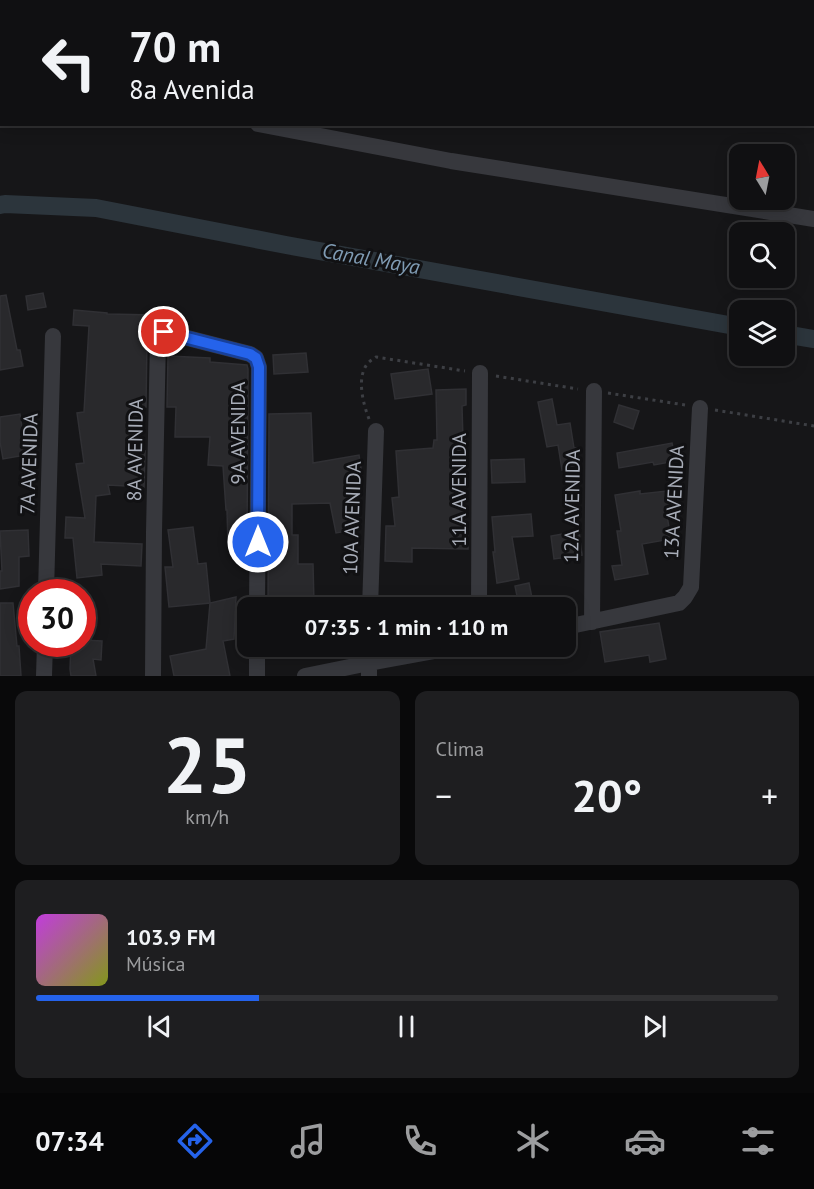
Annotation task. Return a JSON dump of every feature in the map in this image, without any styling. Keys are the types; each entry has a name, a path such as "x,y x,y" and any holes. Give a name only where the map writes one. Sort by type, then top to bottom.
{"street":[{"path":"268,126 451,161 814,219"},
{"name":"8A AVENIDA","path":"153,676 158,339 164,332 250,354 256,358 259,367"},
{"name":"7A AVENIDA","path":"46,579 53,336"},
{"name":"9A AVENIDA","path":"257,597 259,367"},
{"name":"11A AVENIDA","path":"479,597 480,373"},
{"name":"12A AVENIDA","path":"592,622 594,391"},
{"name":"13A AVENIDA","path":"592,622 679,603 691,587 700,408"},
{"name":"10A AVENIDA","path":"370,597 376,431"},
{"path":"576,625 592,622"},
{"path":"44,676 45,657"},
{"path":"257,657 257,676"},
{"path":"305,676 398,657"}],"path":[{"path":"376,357 367,364 361,380 368,416 376,431"}],"building":[{"path":"43,293 46,307 28,310 26,296"},
{"path":"6,295 17,350 20,350 23,366 0,370 0,296"},
{"path":"74,310 107,314 155,315 155,325 150,330 147,339 146,407 138,407 140,451 145,451 144,487 108,485 110,494 96,496 94,542 142,544 141,566 101,564 102,575 77,578 73,538 65,538 66,517 85,518 76,464 84,463 77,413 84,412 89,326 73,325"},
{"path":"306,353 308,372 274,374 273,355"},
{"path":"168,356 210,358 210,362 247,365 247,546 228,546 223,466 208,465 210,437 175,437 176,407 167,407"},
{"path":"428,369 432,394 395,399 391,374"},
{"path":"466,389 466,405 462,406 465,468 455,468 466,527 468,527 468,549 412,548 412,562 385,561 386,526 395,526 392,498 399,497 396,451 433,448 434,440 437,440 436,390"},
{"path":"552,399 557,425 570,423 580,467 562,470 558,445 547,447 538,402"},
{"path":"619,405 639,411 633,429 614,422"},
{"path":"311,413 313,463 359,455 362,475 344,478 353,530 336,533 330,503 292,504 292,535 298,535 298,564 313,564 314,597 268,597 269,414"},
{"path":"20,414 26,455 3,459 0,417"},
{"path":"672,443 676,461 654,465 653,462 619,468 617,453"},
{"path":"524,459 525,482 492,483 491,460"},
{"path":"640,491 640,494 667,491 670,510 666,510 671,539 642,544 648,574 615,580 612,566 622,565 617,531 621,531 615,495"},
{"path":"531,514 533,536 512,537 519,579 497,583 492,517"},
{"path":"193,527 198,564 206,563 210,603 169,607 165,567 173,567 168,530"},
{"path":"28,530 29,556 19,557 18,586 0,589 0,571 2,571 0,531"},
{"path":"579,531 582,555 554,559 551,536"},
{"path":"529,583 532,597 517,597 515,586"},
{"path":"236,597 234,639 223,641 230,676 174,676 170,656 206,649 210,603"},
{"path":"0,603 13,603 21,676 0,676"},
{"path":"659,623 666,659 650,662 649,655 605,662 600,632"},
{"path":"96,641 102,641 101,660 93,659 96,676 71,676 70,657 96,657"}],"waterway":[{"name":"Canal Maya","path":"0,205 96,208 286,245 729,325"},
{"name":"Canal Maya","path":"795,336 814,339"}],"route":[{"path":"164,332 250,354 256,358 259,367 258,542"}]}
